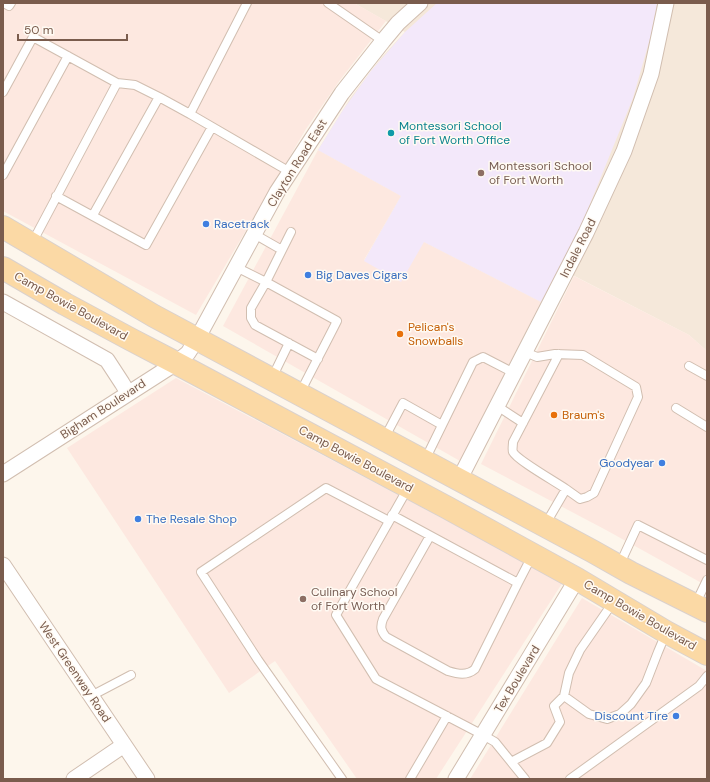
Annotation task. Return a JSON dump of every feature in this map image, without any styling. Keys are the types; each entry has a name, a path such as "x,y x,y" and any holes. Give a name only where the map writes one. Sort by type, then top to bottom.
{"main road":[{"path":"3,227 154,316 424,462 701,608"},
{"name":"Camp Bowie Boulevard","path":"3,268 65,304 176,362 532,554 666,632 707,654"},
{"path":"446,507 459,480"},
{"path":"577,579 592,551"}],"street":[{"name":"Clayton Road East","path":"197,339 277,192 342,93 398,23 420,3"},
{"name":"Indale Road","path":"459,480 586,233 624,151 651,74 666,3"},
{"path":"3,302 107,360 128,394"},
{"name":"Bigham Boulevard","path":"3,474 176,362 188,353 197,339"},
{"name":"West Greenway Road","path":"3,565 147,779"},
{"name":"Tex Boulevard","path":"456,779 577,579"},
{"path":"74,779 124,745"}],"lane":[{"path":"4,3 9,6 11,3"},
{"path":"190,114 247,3"},
{"path":"328,3 383,41"},
{"path":"3,92 33,37 117,83 135,85 158,97 290,172"},
{"path":"3,174 68,56"},
{"path":"32,244 117,83"},
{"path":"93,215 158,97"},
{"path":"56,196 146,245 212,127"},
{"path":"291,232 251,308 251,318 255,325 318,359"},
{"path":"254,234 282,250"},
{"path":"236,267 337,321 299,394"},
{"path":"272,379 289,343"},
{"path":"525,352 537,357 559,354 583,355 636,387 638,397 594,493 580,499 525,463 513,452 513,442 559,354"},
{"path":"424,462 474,362 483,357 514,374"},
{"path":"689,366 707,376"},
{"path":"383,440 403,403 442,425"},
{"path":"497,406 523,423"},
{"path":"676,408 707,427"},
{"path":"408,487 336,615 376,679 495,742 525,779"},
{"path":"342,779 258,660 201,572 326,488 430,536 518,583"},
{"path":"545,526 566,489"},
{"path":"619,566 638,525 707,560"},
{"path":"430,536 383,619 381,626 382,633 386,637 448,672 458,674 465,674 475,669 528,565 532,554"},
{"path":"701,608 707,580"},
{"path":"511,762 547,743 560,722 554,706 564,696 569,673 580,650 614,601"},
{"path":"564,696 589,714 607,718 620,714 631,704 646,683 666,632"},
{"path":"91,696 131,675"},
{"path":"570,779 699,686 707,676"},
{"path":"410,779 447,716"}],"shaded area":[{"path":"3,3 354,3 386,21 340,80 306,129 196,315 3,211"},
{"name":"Montessori School of Fort Worth","path":"354,3 707,3 707,351 689,335 559,268 541,302 424,242 364,261 401,196 318,150 351,97 382,57 405,32"},
{"name":"Montessori School of Fort Worth","path":"437,3 657,3 651,35 633,98 581,226 541,302 424,242 401,282 364,261 401,196 318,150 343,110 371,71 405,32"},
{"path":"318,150 401,196 364,260 424,242 541,302 460,461 223,326"},
{"path":"574,276 689,335 707,351 707,586 606,530 481,464"},
{"path":"176,378 563,582 436,779 357,779 275,661 229,693 67,448"},
{"path":"582,598 707,671 707,779 470,779"}],"place":[{"name":"Montessori School of Fort Worth Office","path":"391,133"},
{"name":"Montessori School of Fort Worth","path":"481,173"},
{"name":"Racetrack","path":"206,224"},
{"name":"Big Daves Cigars","path":"308,275"},
{"name":"Pelican's Snowballs","path":"400,334"},
{"name":"Braum's","path":"554,415"},
{"name":"Goodyear","path":"662,463"},
{"name":"The Resale Shop","path":"138,519"},
{"name":"Culinary School of Fort Worth","path":"303,599"},
{"name":"Discount Tire","path":"676,716"}]}
